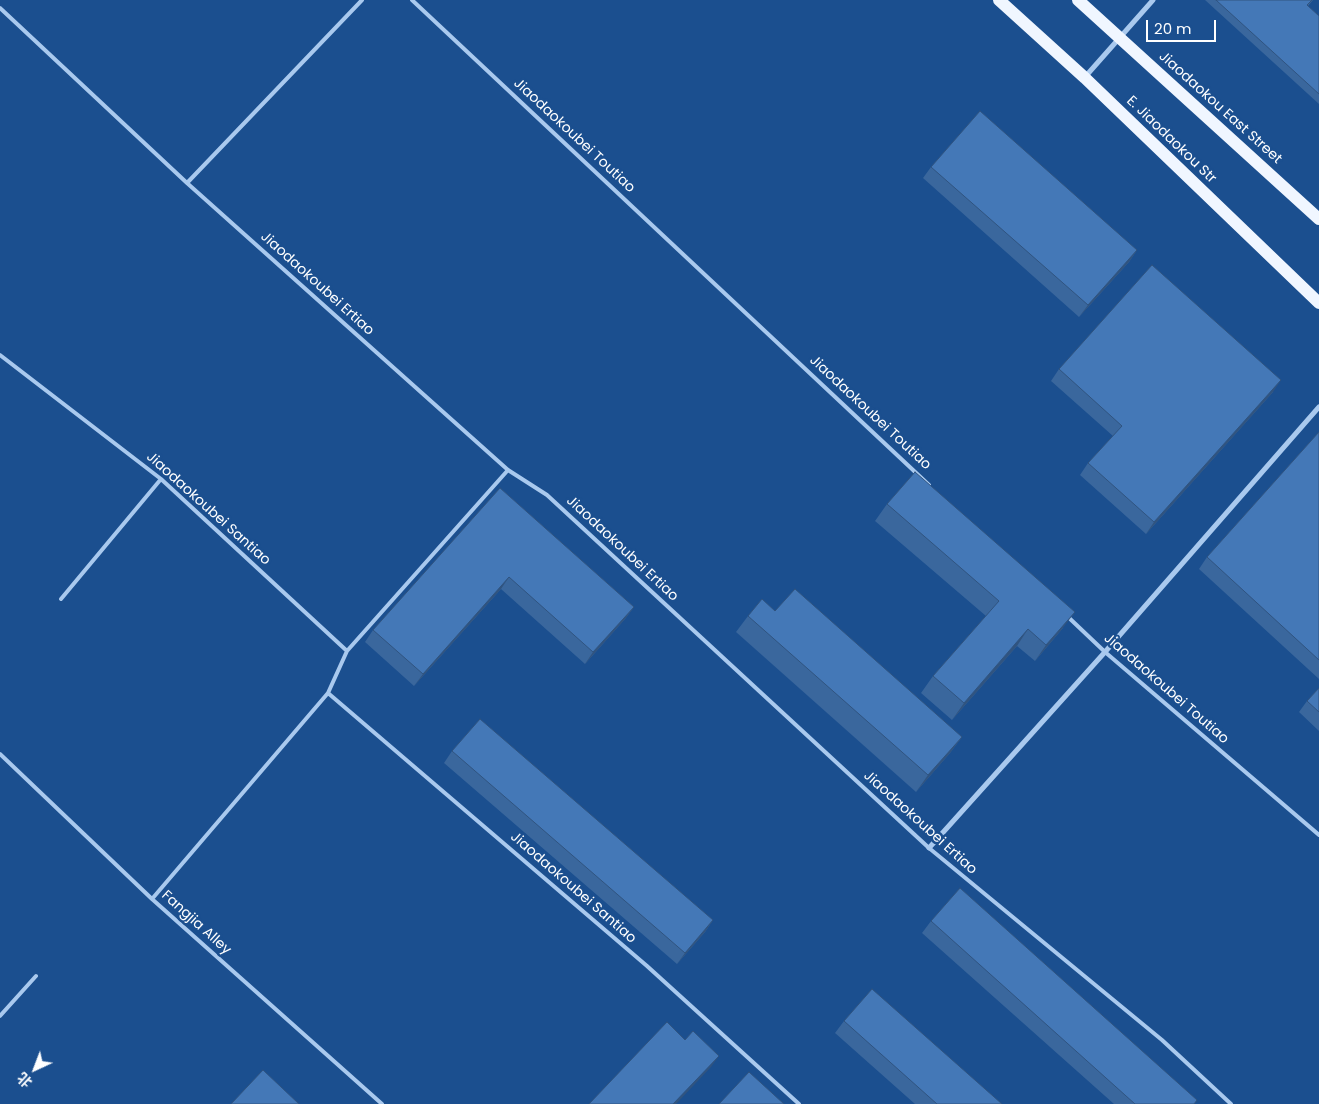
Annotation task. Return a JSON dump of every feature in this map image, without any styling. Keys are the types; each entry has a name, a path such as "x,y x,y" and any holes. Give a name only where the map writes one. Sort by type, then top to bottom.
{"main road":[{"name":"E. Jiaodaokou Str","path":"999,0 1085,78 1319,303"},
{"name":"Jiaodaokou East Street","path":"1078,0 1319,219"}],"street":[{"path":"1085,78 1153,0"},
{"path":"929,848 1106,652 1319,407"}],"lane":[{"path":"187,183 362,0"},
{"name":"Jiaodaokoubei Toutiao","path":"412,0 933,489"},
{"name":"Jiaodaokoubei Ertiao","path":"0,8 187,183 508,470 547,495 929,848 1162,1040 1231,1104"},
{"name":"Jiaodaokoubei Santiao","path":"0,355 161,479 347,651"},
{"path":"152,899 328,693 347,651 508,470"},
{"path":"61,599 161,479"},
{"name":"Jiaodaokoubei Toutiao","path":"1062,611 1106,652 1319,835"},
{"name":"Jiaodaokoubei Santiao","path":"328,693 647,966 800,1104"},
{"name":"Fangjia Alley","path":"0,754 152,899 382,1104"},
{"path":"0,1016 36,976"}],"building":[{"path":"1216,0 1312,0 1307,5 1319,16 1319,94"},
{"path":"980,111 1137,250 1088,305 931,167"},
{"path":"1152,265 1281,380 1154,522 1088,463 1122,426 1059,369"},
{"path":"1319,432 1319,660 1207,557"},
{"path":"915,472 1075,612 1046,645 1028,629 964,703 933,676 999,601 887,504"},
{"path":"500,488 634,607 593,652 509,577 423,674 373,630"},
{"path":"795,589 962,737 928,775 748,616 762,599 775,611"},
{"path":"1319,688 1319,712 1307,701"},
{"path":"480,719 713,920 685,953 452,751"},
{"path":"960,888 1197,1100 1194,1104 1135,1104 931,921"},
{"path":"872,989 1002,1104 937,1104 844,1021"},
{"path":"667,1022 685,1040 693,1031 719,1056 673,1104 589,1104"},
{"path":"263,1070 299,1104 231,1104"},
{"path":"749,1072 784,1104 719,1104"}]}
